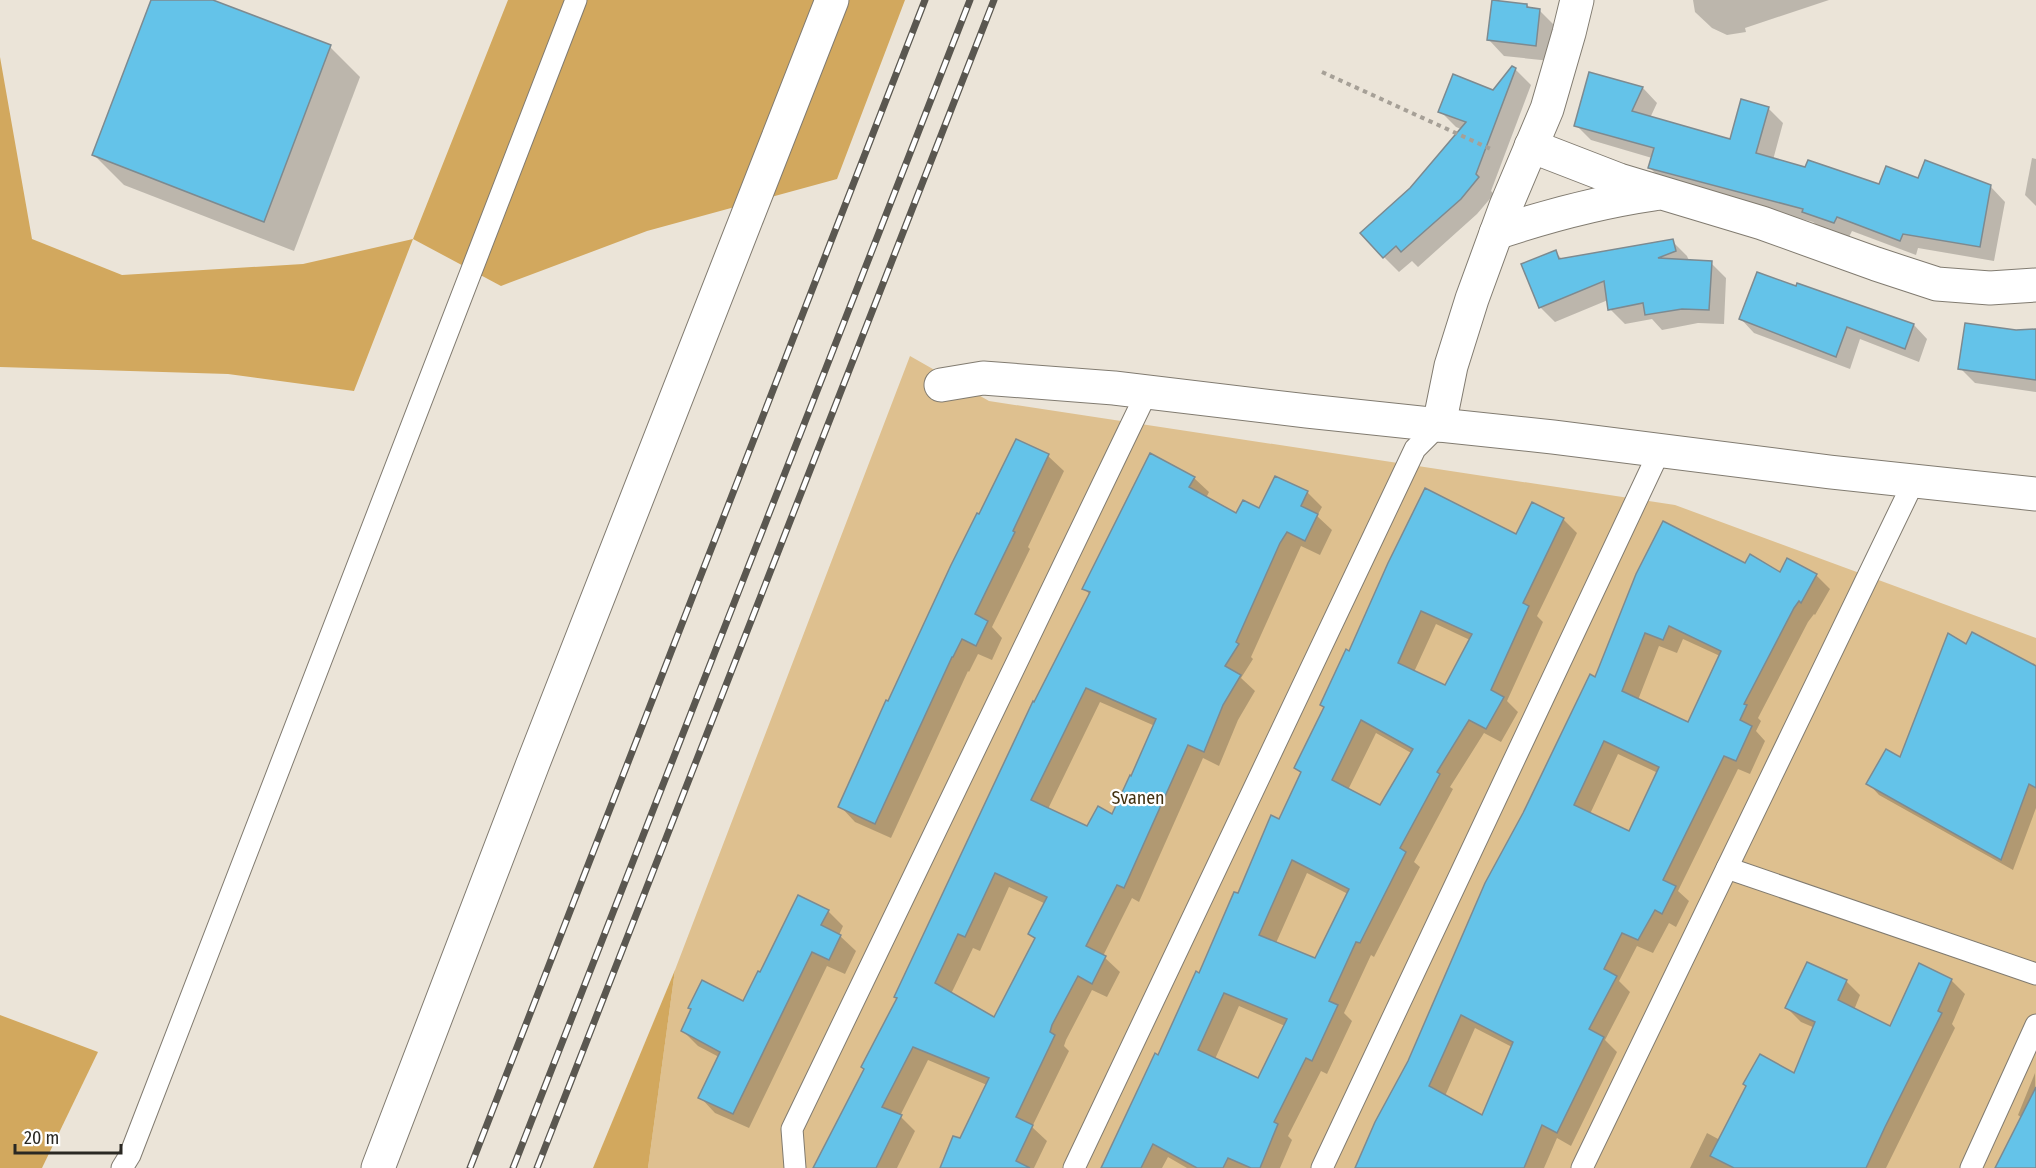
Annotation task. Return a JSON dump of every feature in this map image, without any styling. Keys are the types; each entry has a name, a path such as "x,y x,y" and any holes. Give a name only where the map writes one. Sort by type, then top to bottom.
{"street":[{"path":"378,1168 532,766 832,0"},
{"path":"1439,425 1451,366 1496,233 1547,109 1577,0"},
{"path":"1527,155 1762,223 1937,284 1990,288 2036,285"},
{"path":"1496,233 1551,215 1662,193"},
{"path":"941,385 983,378 1147,392 2036,494"}],"lane":[{"path":"122,1168 130,1155 576,0"},
{"path":"795,1168 792,1129 1147,392"},
{"path":"1074,1168 1415,449 1439,425"},
{"path":"1322,1168 1660,450"},
{"path":"1582,1168 1914,481"},
{"path":"1727,868 2036,974"},
{"path":"1971,1168 2036,1025"}],"path":[{"path":"1322,72 1527,155"}],"green space":[{"name":"Svanen","path":"910,356 989,401 1675,505 2036,638 2036,1168 648,1168 675,970"}],"shaded area":[{"path":"508,0 905,0 837,179 647,231 501,286 413,239"},
{"path":"0,57 32,239 122,275 303,264 413,239 354,391 228,374 0,367"},
{"path":"675,970 648,1168 593,1168"},
{"path":"0,1015 98,1052 42,1168 0,1168"}],"building":[{"path":"151,0 213,0 331,45 264,222 92,155"},
{"path":"1492,0 1527,4 1527,7 1540,9 1536,46 1487,40"},
{"path":"1512,66 1516,68 1476,174 1479,177 1461,199 1401,252 1396,246 1383,258 1360,233 1410,188 1466,122 1438,112 1453,74 1493,90"},
{"path":"1589,72 1643,87 1632,111 1730,139 1741,99 1769,107 1756,153 1805,167 1808,160 1879,184 1886,166 1918,178 1925,160 1991,185 1980,247 1903,234 1900,241 1837,217 1834,223 1802,212 1803,209 1648,168 1654,148 1574,126"},
{"path":"1673,239 1676,251 1658,258 1712,261 1709,310 1682,309 1645,315 1643,303 1608,310 1604,281 1539,308 1521,264 1556,250 1559,259"},
{"path":"1757,272 1796,286 1797,283 1914,324 1905,349 1847,327 1836,357 1739,319"},
{"path":"1965,323 2016,330 2036,329 2036,380 1958,369"},
{"path":"1016,439 1049,454 1013,531 1015,532 975,614 988,621 976,646 962,639 875,824 838,807 951,565"},
{"path":"1150,453 1195,477 1189,487 1236,513 1243,500 1259,508 1275,476 1308,491 1301,506 1318,514 1305,541 1287,532 1280,543 1236,642 1239,644 1225,666 1241,675 1223,705 1204,752 1188,745 1124,888 1117,885 1086,946 1106,956 1092,984 1078,976 1052,1025 1050,1032 1055,1035 1016,1117 1033,1125 1016,1161 1030,1168 940,1168 953,1136 960,1138 989,1078 913,1047 882,1107 902,1115 876,1168 813,1168 864,1069 861,1067 897,998 894,997 1033,701 1090,592 1082,589","holes":["1086,688 1156,719 1112,814 1098,806 1087,826 1031,800","995,873 1047,897 1028,934 1035,938 994,1017 935,983 958,934 965,937"]},
{"path":"1425,488 1516,534 1532,502 1564,518 1523,603 1529,606 1491,690 1504,697 1486,729 1469,720 1437,772 1440,774 1400,848 1406,852 1360,943 1356,942 1329,1001 1338,1005 1312,1061 1306,1058 1274,1122 1278,1124 1260,1168 1251,1168 1228,1158 1223,1168 1197,1168 1153,1144 1141,1168 1101,1168 1155,1053 1158,1055 1196,971 1199,973 1234,892 1238,893 1271,815 1279,819 1301,772 1294,768 1324,707 1320,705 1346,649 1349,651 1388,563","holes":["1421,611 1472,634 1445,685 1398,663","1361,720 1413,749 1380,805 1332,780","1292,860 1349,889 1315,958 1259,935","1224,993 1287,1019 1258,1078 1198,1050"]},
{"path":"1663,521 1745,563 1750,554 1780,572 1787,558 1817,574 1801,603 1799,601 1794,608 1744,704 1747,705 1740,720 1752,726 1736,761 1724,756 1663,880 1676,886 1662,914 1655,910 1638,940 1622,933 1604,969 1617,976 1589,1029 1604,1037 1557,1133 1542,1125 1524,1168 1355,1168 1375,1122 1408,1061 1485,883 1523,813 1590,674 1595,677 1636,574","holes":["1669,626 1721,651 1688,722 1622,691 1645,633 1663,640","1604,741 1659,767 1629,831 1574,805","1461,1015 1513,1042 1482,1115 1429,1086"]},
{"path":"1972,632 2036,666 2036,788 2029,784 2001,860 1866,784 1886,749 1900,757 1948,633 1966,644"},
{"path":"798,895 829,910 821,925 841,935 829,960 812,952 733,1114 698,1098 720,1052 681,1031 691,1009 688,1008 702,980 743,1001"},
{"path":"1807,962 1847,980 1838,1000 1890,1026 1919,963 1952,979 1938,1011 1942,1013 1866,1168 1734,1168 1710,1156 1746,1086 1743,1084 1760,1054 1794,1073 1815,1022 1785,1008"},
{"path":"2036,1087 2036,1168 1995,1168"}],"railway":[{"path":"470,1168 925,0"},
{"path":"513,1168 970,0"},
{"path":"537,1168 994,0"}]}
